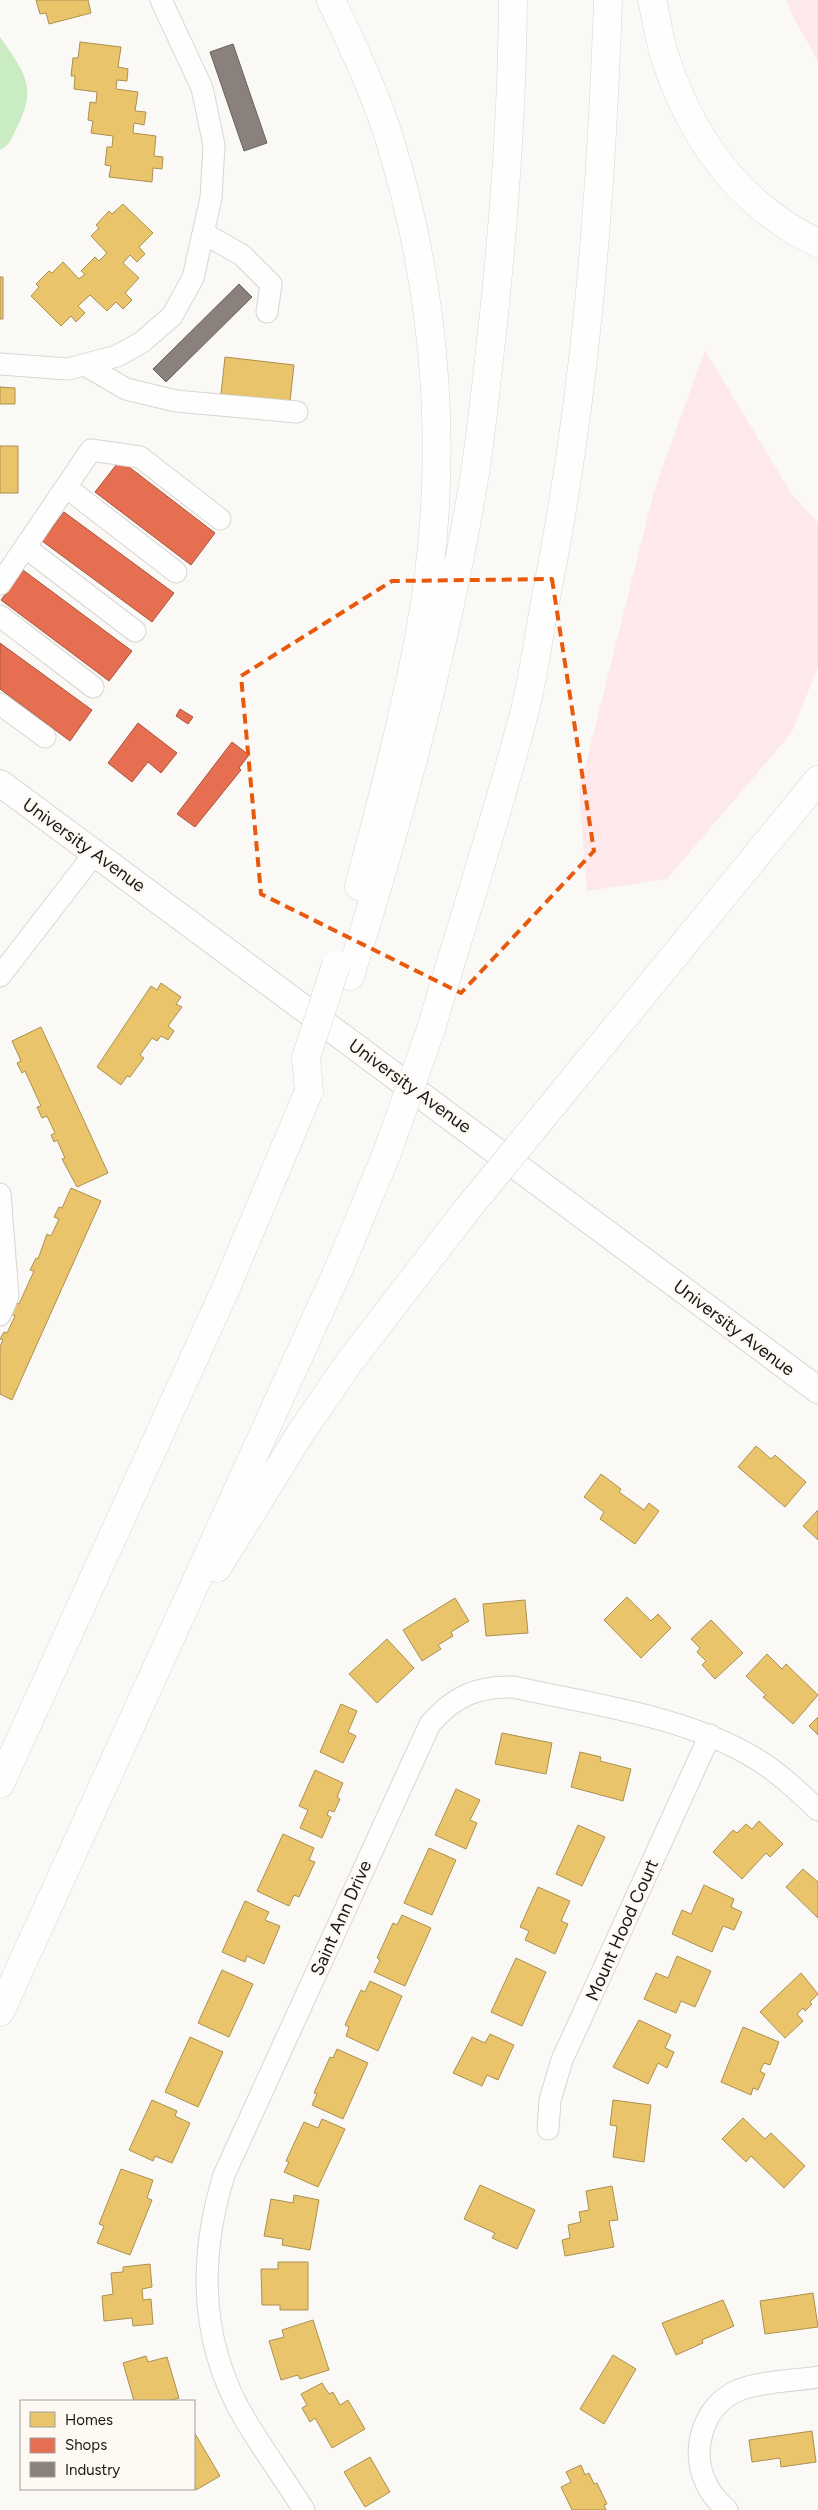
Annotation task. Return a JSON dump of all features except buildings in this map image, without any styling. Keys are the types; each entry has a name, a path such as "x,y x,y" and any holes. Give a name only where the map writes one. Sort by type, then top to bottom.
{"highway":[{"path":"0,1784 230,1279 308,1091 343,971 402,718 420,631 435,507 437,416 426,298 408,206 390,142 363,67 331,0"},
{"path":"343,971 381,876 426,711 474,473 502,229 513,69 514,0"},
{"path":"0,2012 339,1268 387,1153 431,1029 525,708 570,465 586,349 596,241 604,131 608,0"},
{"path":"652,0 665,59 681,100 721,167 746,196 772,217 818,243"},
{"path":"184,1607 222,1561 300,1434 348,1364 465,1212 818,780"}],"main road":[{"name":"University Avenue","path":"0,783 818,1390"}],"street":[{"path":"0,364 68,369 117,356 142,342 172,316 193,278 211,198 214,145 202,88 162,0"},
{"path":"203,233 242,256 271,284 268,312"},
{"path":"85,365 126,389 176,401 297,412"},
{"path":"0,584 91,450 140,457 220,519"},
{"path":"66,487 176,572"},
{"path":"25,547 135,631"},
{"path":"0,616 94,687"},
{"path":"0,704 45,737"},
{"path":"0,976 95,853"},
{"path":"0,1194 8,1296 0,1315"},
{"name":"Saint Ann Drive","path":"304,2510 245,2420 229,2389 217,2356 209,2322 206,2283 207,2248 212,2213 224,2175 425,1733 443,1709 459,1697 479,1689 494,1686 513,1687 672,1723 710,1735 754,1758 787,1781 818,1810"},
{"name":"Mount Hood Court","path":"548,2129 550,2100 562,2060 710,1735"},
{"path":"727,2510 706,2484 698,2456 699,2440 705,2423 724,2400 738,2391 756,2386 818,2377"}],"highlighted area":[{"path":"552,579 594,851 461,993 261,894 241,676 392,581"}],"shaded area":[{"path":"787,0 818,0 818,61 792,15"},
{"path":"0,37 22,70 26,80 27,102 10,141 0,150"},
{"path":"705,350 791,493 818,523 818,667 792,732 667,879 587,891 579,791 654,491"}]}
